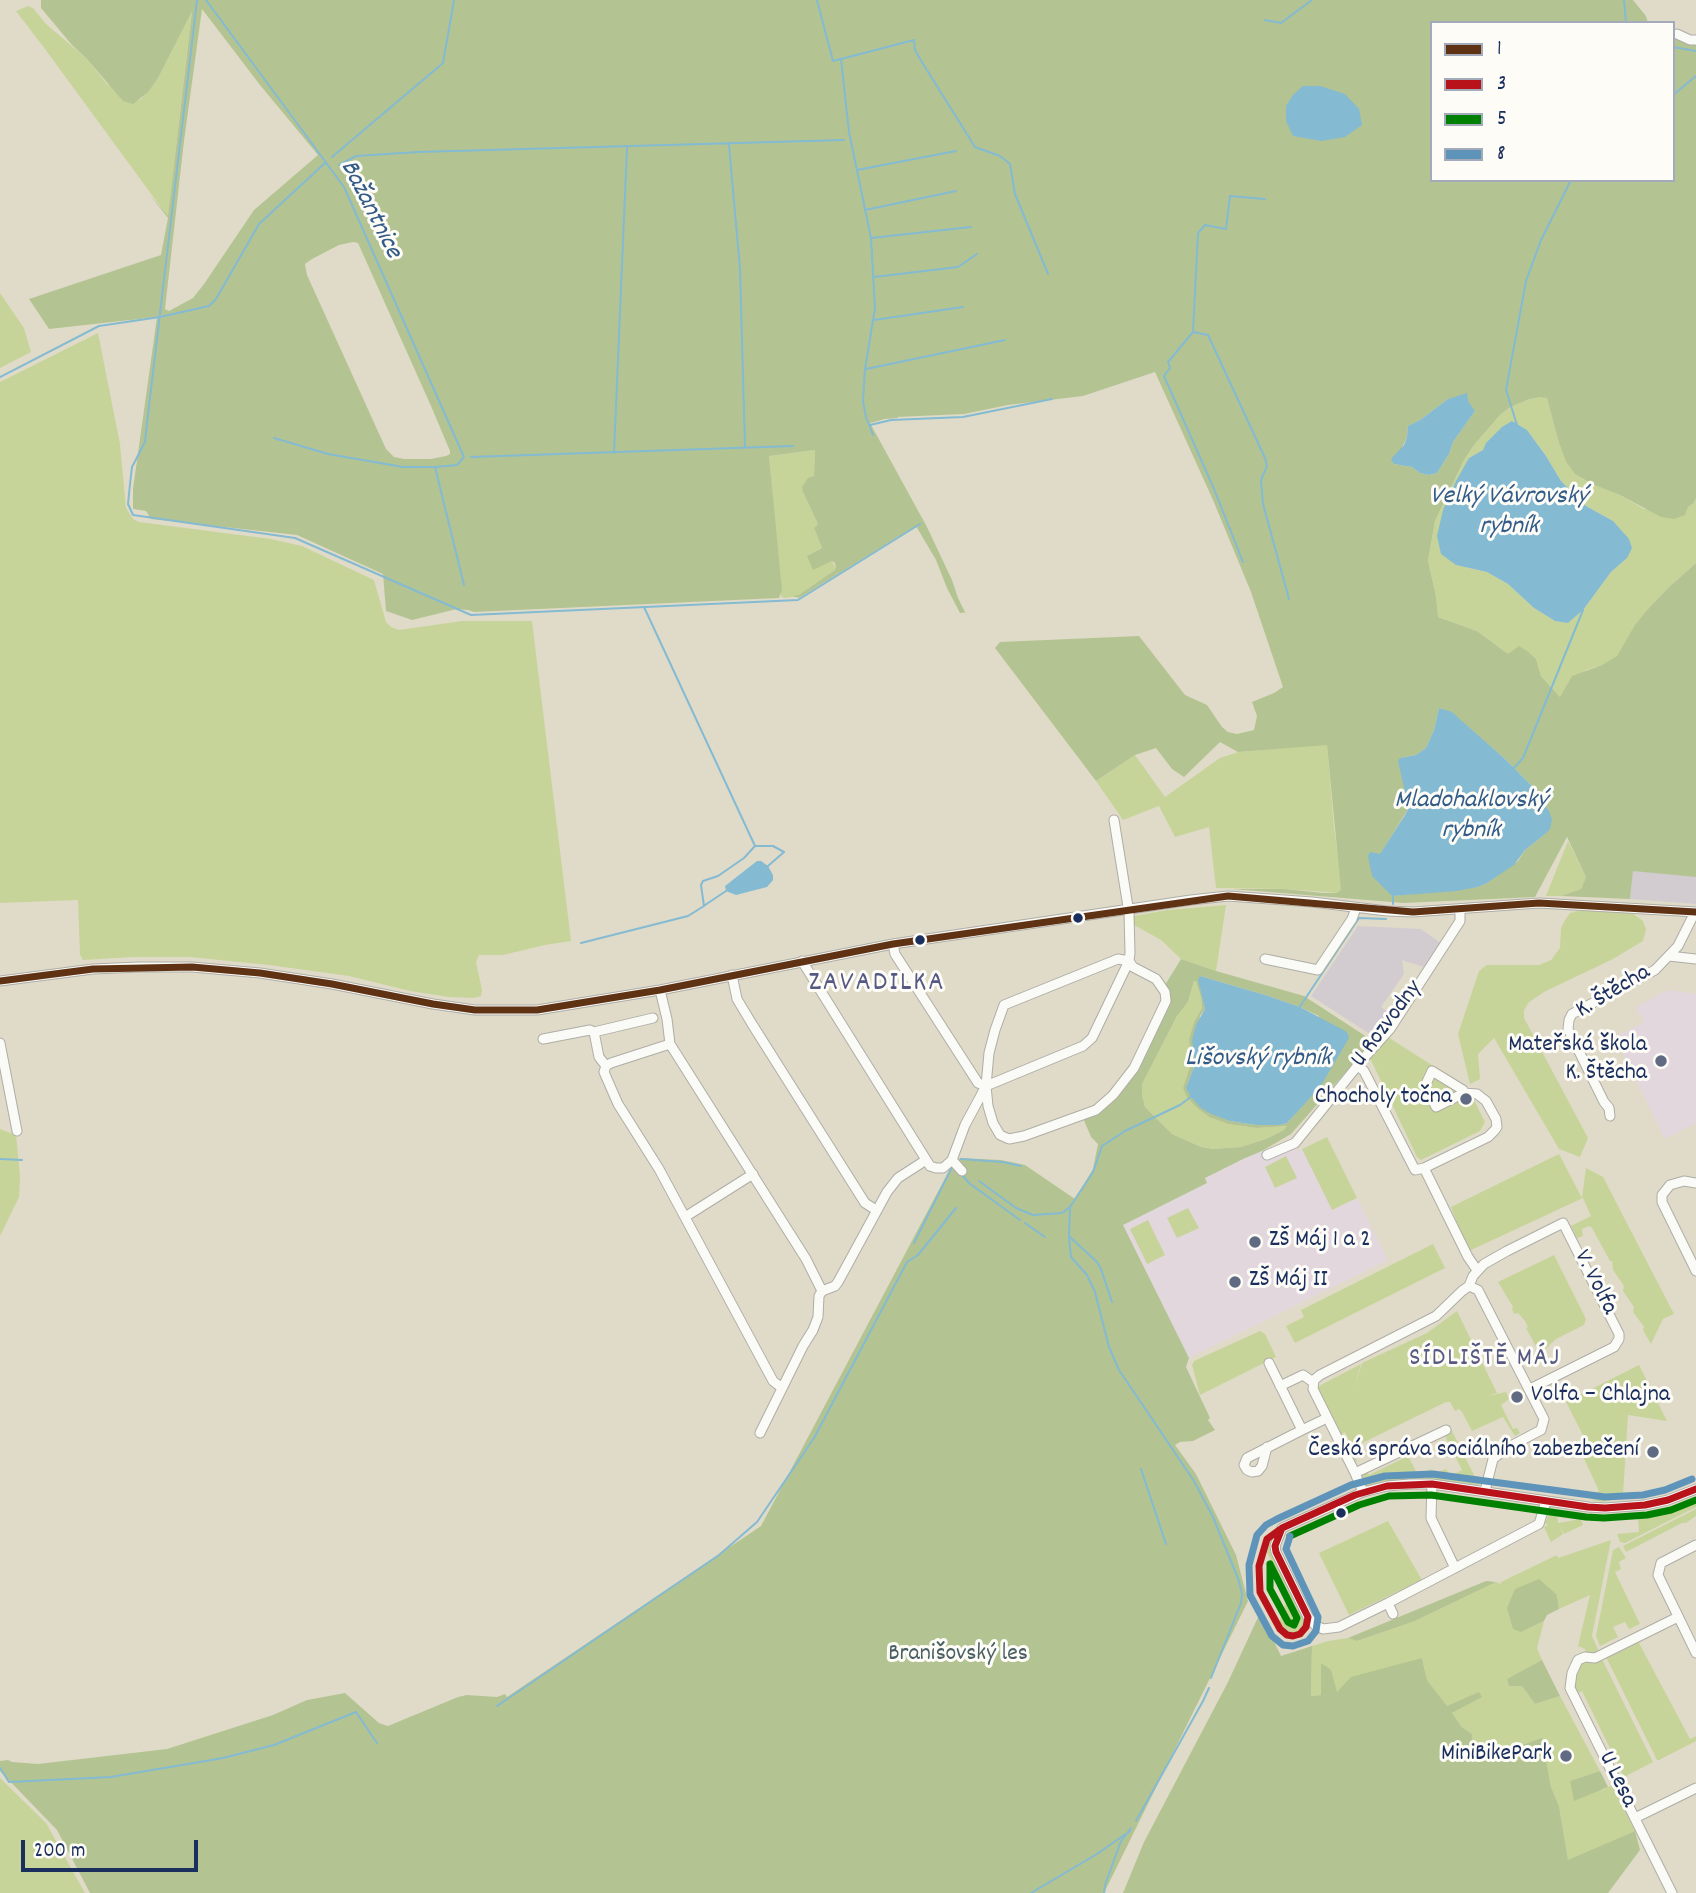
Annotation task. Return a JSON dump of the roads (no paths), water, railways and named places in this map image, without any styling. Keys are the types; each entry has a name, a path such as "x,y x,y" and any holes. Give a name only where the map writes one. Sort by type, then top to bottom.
{"street":[{"path":"1677,34 1696,40"},
{"path":"802,961 930,1166 943,1168 952,1160 965,1125 986,1086 1092,1038 1129,961 1130,920 1114,820"},
{"path":"0,981 93,970 192,967 260,973 487,1011 537,1010 660,990 893,944 1228,896 1413,912 1539,903 1694,912"},
{"path":"1265,959 1318,970 1352,919 1356,908"},
{"name":"U Rozvodny","path":"1268,1156 1295,1143 1357,1065 1390,1029 1460,921 1460,909"},
{"name":"K. Štěcha","path":"1610,1116 1609,1108 1568,1029 1569,1020 1572,1014 1584,1007 1649,974 1681,941 1694,912"},
{"path":"893,944 895,954 978,1083 986,1086"},
{"path":"1669,956 1696,959"},
{"path":"1118,959 1129,961 1133,967 1156,979 1165,992 1166,1001 1134,1068 1113,1095 1096,1110 1024,1136 1009,1139 1000,1135 988,1106 986,1086 992,1042 1004,1005 1118,959"},
{"path":"732,975 737,999 752,1024 865,1203 876,1210"},
{"path":"660,990 670,1044 806,1259 822,1291"},
{"path":"543,1039 590,1030 594,1032 653,1018"},
{"path":"594,1032 599,1057 606,1066"},
{"path":"0,1043 18,1131"},
{"path":"670,1044 611,1063 606,1066 604,1072 618,1104 659,1169 772,1381 782,1388"},
{"path":"1357,1065 1364,1072 1415,1170 1488,1137 1497,1127 1494,1114 1486,1101 1477,1094 1464,1093 1436,1107 1424,1086 1432,1071 1464,1093"},
{"path":"760,1433 813,1330 822,1291 838,1282 876,1210 898,1178 926,1160"},
{"path":"952,1160 962,1171"},
{"path":"1424,1168 1472,1264 1478,1270"},
{"path":"685,1217 753,1174"},
{"path":"1696,1183 1684,1181 1670,1185 1662,1195 1662,1202 1696,1271"},
{"name":"V. Volfa","path":"1314,1382 1320,1375 1436,1316 1469,1286 1478,1270 1492,1259 1563,1223 1619,1334 1619,1339 1614,1347 1530,1389"},
{"path":"1469,1286 1478,1290 1544,1419 1541,1430 1493,1459 1485,1491"},
{"path":"1269,1363 1302,1430"},
{"path":"1280,1386 1303,1375 1314,1382 1313,1389 1363,1492"},
{"path":"1267,1447 1326,1418"},
{"path":"1355,1473 1446,1430"},
{"path":"1432,1484 1431,1518 1455,1568"},
{"path":"1546,1501 1539,1524 1388,1603 1332,1629 1323,1629 1308,1617 1276,1552 1275,1546 1282,1528 1363,1492 1387,1486 1432,1484 1588,1507 1620,1508 1668,1500 1696,1489"},
{"path":"1696,1545 1661,1563 1658,1568 1658,1576 1696,1653"},
{"path":"1388,1603 1393,1614"},
{"path":"1576,1663 1585,1657 1595,1658 1678,1617"},
{"name":"U Lesa","path":"1582,1649 1570,1688 1671,1893"},
{"path":"1635,1818 1696,1788"}],"water":[{"path":"1303,86 1320,86 1345,94 1359,109 1362,125 1345,137 1321,141 1293,136 1286,121 1286,106"},
{"path":"1467,393 1468,401 1475,411 1453,442 1437,473 1429,475 1412,467 1394,464 1391,459 1404,445 1408,426 1448,399"},
{"name":"Velký Vávrovský rybník","path":"1512,421 1527,430 1561,481 1586,506 1613,521 1629,539 1632,548 1627,558 1611,572 1583,610 1568,623 1555,621 1534,608 1508,584 1487,572 1456,565 1441,554 1437,536 1443,510 1456,481 1469,458 1483,450 1486,443 1502,427"},
{"name":"Mladohaklovský rybník","path":"1439,708 1452,712 1535,789 1549,811 1552,820 1550,829 1525,850 1514,865 1478,887 1392,896 1372,876 1368,856 1370,852 1380,854 1408,809 1398,761 1400,758 1416,755 1426,748"},
{"path":"757,861 768,866 773,875 773,880 767,887 736,895 726,891 725,886"},
{"name":"Lišovský rybník","path":"1200,976 1300,1007 1347,1032 1349,1038 1320,1087 1287,1123 1256,1125 1230,1121 1201,1108 1191,1097 1186,1088 1195,1064 1192,1040 1196,1025 1205,1009 1198,980"}],"waterway":[{"path":"197,0 145,442 132,467 128,504 133,515 295,538 471,615 798,600 920,524"},
{"name":"Bažantnice","path":"206,0 344,187 464,457 457,465 403,467 328,454 274,438"},
{"path":"332,157 443,63 454,0"},
{"path":"817,0 833,61 841,59 849,132 871,238 875,308 865,369 863,401 873,435"},
{"path":"1265,20 1281,23 1312,0"},
{"path":"1624,0 1626,21"},
{"path":"841,59 914,40 920,59 975,147 1000,156 1010,164 1015,194 1048,274"},
{"path":"1675,47 1696,51"},
{"path":"1675,93 1696,76"},
{"path":"339,165 356,156 418,152 844,140"},
{"path":"729,145 740,269 745,447"},
{"path":"614,453 627,148"},
{"path":"857,170 956,151"},
{"path":"0,377 99,326 209,306 216,299 259,224 325,163"},
{"path":"1517,425 1506,390 1526,281 1541,240 1570,182"},
{"path":"865,210 956,191"},
{"path":"1265,199 1230,196 1226,229 1205,225 1198,233 1193,332 1208,335 1265,458 1267,466 1261,480 1263,504 1289,599"},
{"path":"871,238 971,227"},
{"path":"874,277 958,267 977,254"},
{"path":"874,320 963,307"},
{"path":"1193,332 1168,362 1170,368 1164,376 1243,562"},
{"path":"866,369 1005,340"},
{"path":"870,425 891,420 963,417 1052,399"},
{"name":"Bažantnice","path":"471,457 793,446"},
{"path":"435,467 464,585"},
{"path":"581,943 688,916 704,906 701,885 703,881 718,876 744,858 755,846 644,607"},
{"path":"1513,769 1523,758 1582,608"},
{"path":"755,846 773,846 784,852 768,866"},
{"path":"705,905 726,891"},
{"path":"1393,894 1393,904"},
{"path":"1299,1008 1359,918 1386,919"},
{"path":"1192,1096 1102,1146 1093,1172 1070,1207 1069,1237 1071,1257 1087,1275 1095,1292 1109,1347 1119,1370 1194,1481 1213,1517 1239,1581 1241,1603 1211,1678"},
{"path":"0,1159 22,1160"},
{"path":"961,1159 1021,1166"},
{"path":"914,1243 952,1167"},
{"path":"963,1176 1020,1220"},
{"path":"979,1181 1016,1208 1033,1215 1062,1213 1070,1207"},
{"path":"497,1706 719,1555 757,1522 814,1438 907,1262 918,1255 956,1208"},
{"path":"1025,1223 1045,1237"},
{"path":"1070,1237 1097,1262 1112,1302"},
{"path":"1141,1469 1166,1544"},
{"path":"1136,1821 1209,1688"},
{"path":"0,1768 9,1782 111,1777 223,1758 274,1745 356,1712 377,1743"},
{"path":"1104,1893 1121,1841 1131,1828"},
{"path":"1031,1893 1130,1831"}],"place":[{"name":"Mateřská škola K. Štěcha","path":"1661,1061"},
{"name":"Chocholy točna","path":"1466,1099"},
{"name":"ZŠ Máj 1 a 2","path":"1255,1242"},
{"name":"ZŠ Máj II","path":"1235,1282"},
{"name":"Volfa – Chlajna","path":"1517,1397"},
{"name":"Česká správa sociálního zabezbečení","path":"1653,1452"},
{"name":"MiniBikePark","path":"1566,1756"}],"district":[{"name":"ZAVADILKA","path":"877,985"},
{"name":"SÍDLIŠTĚ MÁJ","path":"1485,1360"}],"park label":[{"name":"Branišovský les","path":"958,1656"}]}
